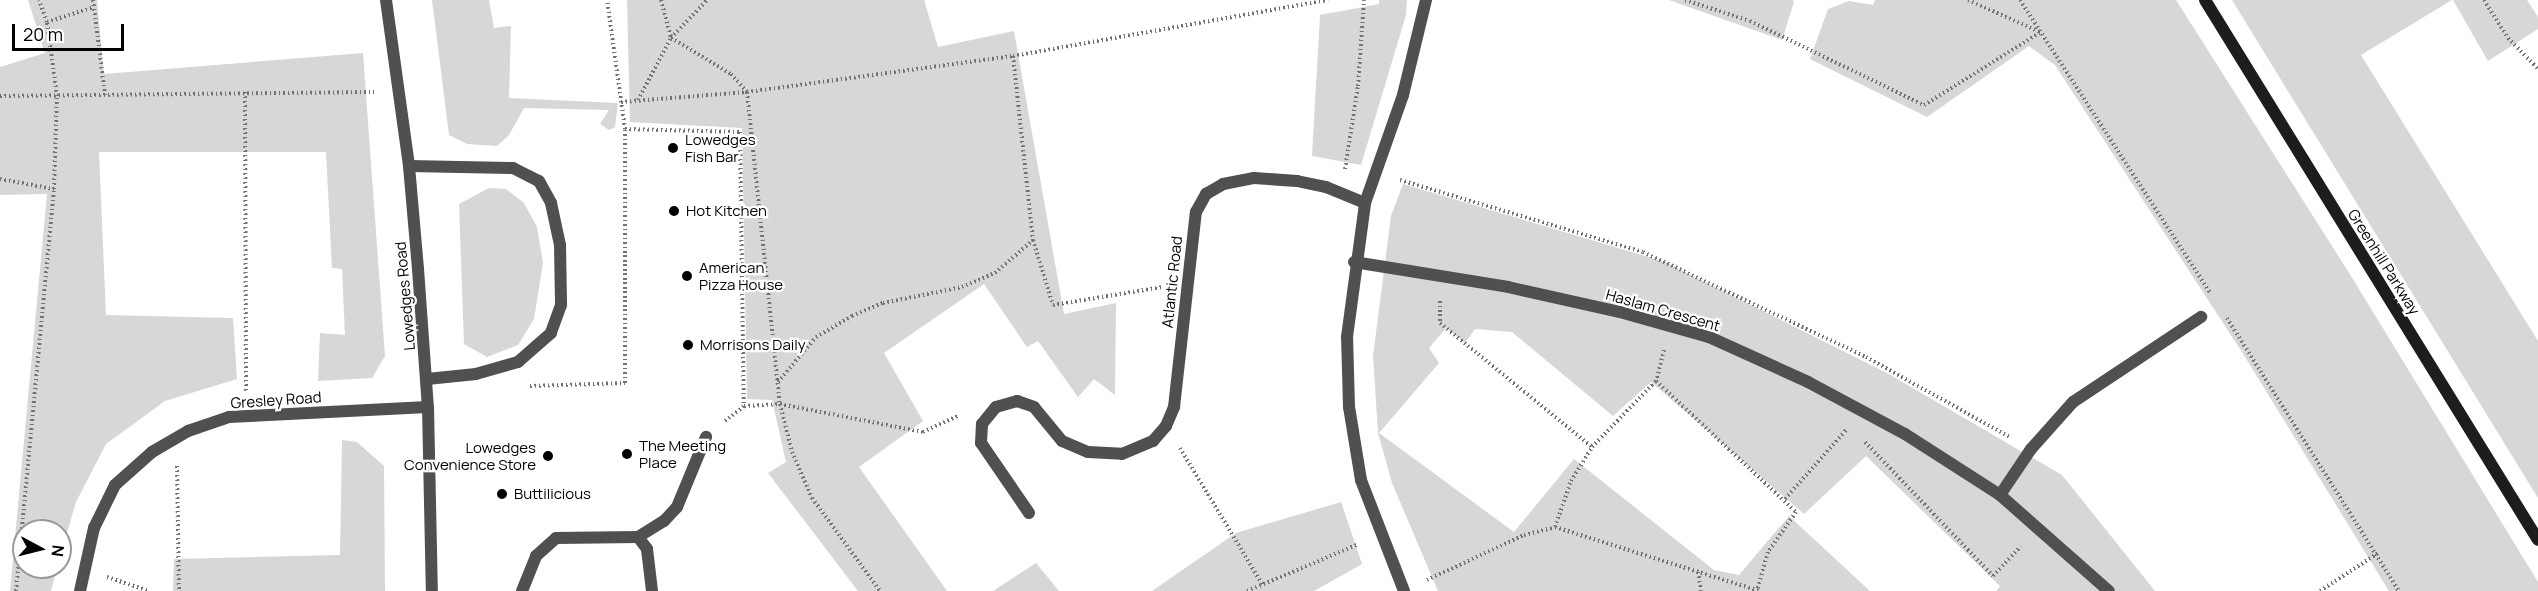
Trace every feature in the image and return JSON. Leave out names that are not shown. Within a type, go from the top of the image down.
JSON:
[{"type":"main road","name":"Greenhill Parkway","points":[[2205,0],[2538,540]]},
{"type":"street","name":"Lowedges Road","points":[[386,0],[409,166],[427,380],[432,591]]},
{"type":"street","points":[[1404,591],[1380,536],[1361,480],[1349,407],[1347,337],[1354,262],[1365,203],[1403,95],[1426,0]]},
{"type":"street","points":[[409,166],[513,168],[539,181],[551,203],[560,245],[561,305],[551,333],[518,362],[476,374],[427,380]]},
{"type":"street","name":"Atlantic Road","points":[[1166,426],[1174,407],[1196,212],[1206,194],[1223,184],[1254,178],[1297,181],[1341,193],[1365,203]]},
{"type":"street","name":"Haslam Crescent","points":[[1354,262],[1519,289],[1670,326],[1709,338],[1862,411],[2000,495],[2040,527],[2109,591]]},
{"type":"street","points":[[2000,495],[2031,449],[2073,402],[2201,317]]},
{"type":"street","points":[[1029,513],[981,443],[982,424],[996,407],[1017,401],[1034,407],[1062,441],[1088,452],[1122,453],[1153,441],[1166,426]]},
{"type":"street","name":"Gresley Road","points":[[80,591],[94,528],[115,484],[152,452],[177,437],[229,417],[428,407]]},
{"type":"street","points":[[522,591],[536,556],[556,538],[638,537],[664,521],[677,507],[706,437]]},
{"type":"street","points":[[638,537],[646,549],[652,591]]},
{"type":"path","points":[[16,591],[54,189],[57,96],[47,22],[39,0]]},
{"type":"path","points":[[93,0],[105,95]]},
{"type":"path","points":[[523,387],[625,383],[625,129],[607,0]]},
{"type":"path","points":[[661,0],[671,38],[731,74],[747,92],[780,404],[792,452],[812,498],[880,591]]},
{"type":"path","points":[[638,100],[671,38],[707,0]]},
{"type":"path","points":[[621,102],[747,92],[1013,56],[1328,0]]},
{"type":"path","points":[[1341,193],[1358,86],[1364,0]]},
{"type":"path","points":[[1685,0],[1750,21],[1924,105],[2041,32],[1968,0]]},
{"type":"path","points":[[2484,0],[2508,38],[2538,69]]},
{"type":"path","points":[[47,22],[94,7]]},
{"type":"path","points":[[1013,56],[1034,240],[1053,305],[1188,283]]},
{"type":"path","points":[[244,92],[247,416]]},
{"type":"path","points":[[0,96],[399,92]]},
{"type":"path","points":[[625,129],[740,132],[744,405]]},
{"type":"path","points":[[1376,173],[1643,252],[1866,357],[2031,449]]},
{"type":"path","points":[[0,179],[54,189]]},
{"type":"path","points":[[778,382],[816,337],[852,316],[883,303],[962,287],[995,273],[1034,240]]},
{"type":"path","points":[[1440,276],[1440,323],[1592,447]]},
{"type":"path","points":[[1555,527],[1571,481],[1592,447],[1656,381],[1670,326]]},
{"type":"path","points":[[1404,591],[1524,535],[1555,527],[1758,591],[1768,552],[1796,512],[1785,499],[1656,381]]},
{"type":"path","points":[[706,437],[744,405],[780,404],[923,432],[954,415],[982,424]]},
{"type":"path","points":[[1785,499],[1862,411]]},
{"type":"path","points":[[1862,411],[1866,446],[1993,576],[2040,527]]},
{"type":"path","points":[[1166,426],[1262,584]]},
{"type":"path","points":[[177,437],[179,591]]},
{"type":"path","points":[[1247,591],[1380,536]]},
{"type":"path","points":[[2320,591],[2378,553]]},
{"type":"path","points":[[85,570],[149,591]]},
{"type":"path","points":[[1698,572],[1701,591]]},
{"type":"shaded area","points":[[28,0],[97,0],[104,74],[363,53],[385,356],[372,378],[318,381],[320,333],[345,335],[342,269],[332,268],[326,152],[99,152],[106,315],[233,318],[237,379],[165,401],[106,444],[76,502],[71,519],[17,519],[47,194],[0,195],[0,67],[45,53]]},
{"type":"shaded area","points":[[432,0],[489,0],[494,28],[511,26],[509,98],[618,103],[615,127],[609,130],[600,124],[609,110],[524,108],[509,135],[497,146],[467,144],[449,135]]},
{"type":"shaded area","points":[[627,0],[924,0],[938,47],[1014,31],[1064,314],[1116,303],[1115,395],[1094,379],[1078,397],[1038,341],[1027,347],[984,284],[884,353],[923,421],[859,467],[947,591],[858,591],[768,473],[786,462],[772,400],[747,399],[742,128],[630,122]]},
{"type":"shaded area","points":[[1379,0],[1407,0],[1406,15],[1361,165],[1312,156],[1320,15],[1379,4]]},
{"type":"shaded area","points":[[1669,0],[1793,0],[1794,2],[1782,40]]},
{"type":"shaded area","points":[[1875,0],[2176,0],[2351,276],[2538,582],[2538,591],[2389,591],[2242,352],[2055,65],[2029,46],[1927,117],[1810,59],[1828,9],[1849,1],[1873,5]]},
{"type":"shaded area","points":[[2232,0],[2452,0],[2361,55],[2538,341],[2538,498]]},
{"type":"shaded area","points":[[2453,0],[2527,0],[2538,17],[2538,29],[2488,61]]},
{"type":"shaded area","points":[[1403,184],[1665,262],[1887,373],[2062,475],[2155,591],[1996,591],[2000,586],[1866,456],[1804,514],[1651,382],[1613,416],[1512,332],[1475,329],[1465,343],[1446,328],[1429,348],[1439,363],[1379,433],[1514,532],[1574,459],[1714,570],[1739,575],[1789,516],[1870,591],[1438,591],[1392,483],[1378,433],[1373,356],[1391,216]]},
{"type":"shaded area","points":[[489,188],[506,189],[524,203],[537,227],[543,263],[534,319],[518,345],[487,357],[464,344],[459,204]]},
{"type":"shaded area","points":[[342,440],[357,442],[384,466],[385,591],[173,591],[174,559],[340,555]]},
{"type":"shaded area","points":[[1341,502],[1362,564],[1314,591],[1152,591],[1236,533]]},
{"type":"shaded area","points":[[1036,563],[1059,591],[993,591]]},
{"type":"shaded area","points":[[12,570],[12,579],[54,579],[51,591],[10,591]]},
{"type":"place","name":"Lowedges Fish Bar","points":[[673,148]]},
{"type":"place","name":"Hot Kitchen","points":[[674,211]]},
{"type":"place","name":"American Pizza House","points":[[687,276]]},
{"type":"place","name":"Morrisons Daily","points":[[688,345]]},
{"type":"place","name":"The Meeting Place","points":[[627,454]]},
{"type":"place","name":"Lowedges Convenience Store","points":[[548,456]]},
{"type":"place","name":"Buttilicious","points":[[502,494]]}]
